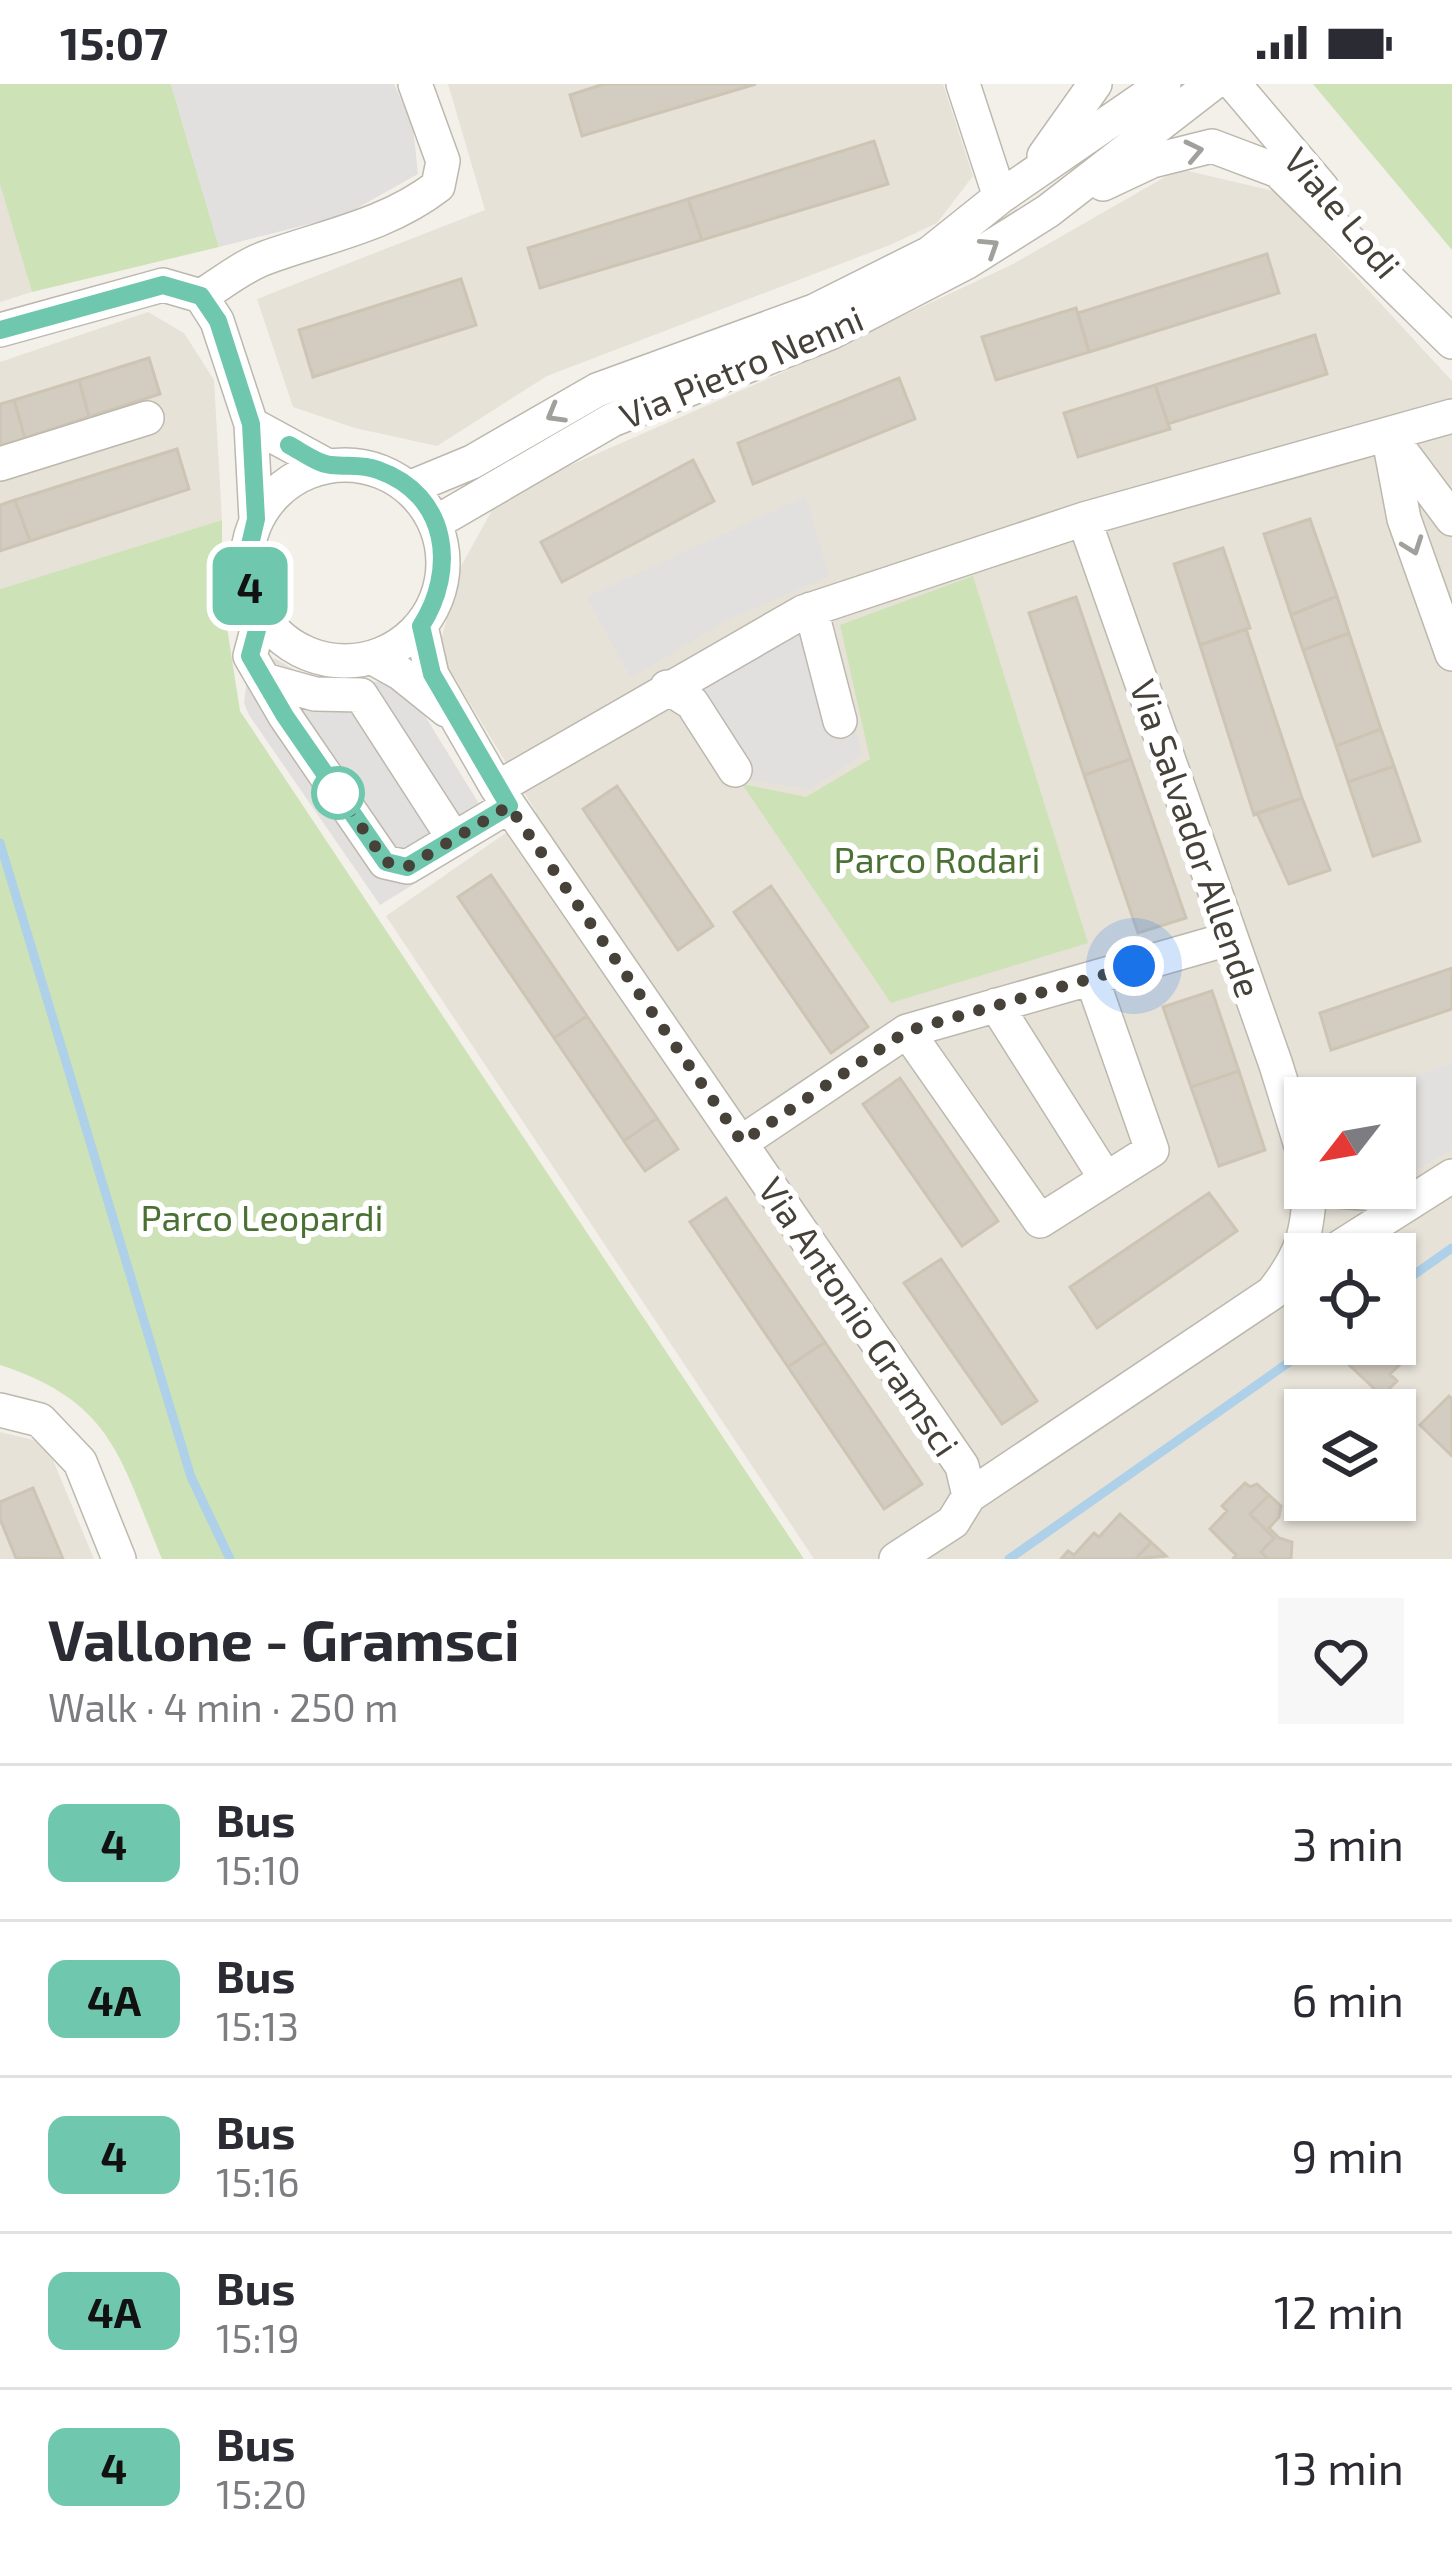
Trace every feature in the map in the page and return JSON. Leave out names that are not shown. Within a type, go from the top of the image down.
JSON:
[{"type":"street","points":[[201,296],[261,259],[342,236],[412,206],[438,186],[442,161],[415,84]]},
{"type":"street","points":[[963,84],[1000,197]]},
{"type":"street","name":"Via Pietro Nenni","points":[[1029,177],[1095,84]]},
{"type":"street","name":"Via Pietro Nenni","points":[[410,488],[472,462],[597,390],[814,311],[930,253],[1000,197],[1164,84]]},
{"type":"street","name":"Via Pietro Nenni","points":[[435,523],[612,420],[830,333],[968,262],[1048,211],[1212,84]]},
{"type":"street","name":"Viale Lodi","points":[[1234,84],[1452,341]]},
{"type":"street","name":"Via Pietro Nenni","points":[[1048,211],[1152,161],[1212,146],[1278,171],[1452,341]]},
{"type":"street","points":[[0,330],[163,285],[201,296],[218,321],[251,424],[256,519],[246,562],[250,590],[261,615],[291,646],[310,656],[352,662],[400,646],[436,603],[443,549],[435,523],[410,488],[380,470],[328,466],[287,483],[256,519]]},
{"type":"street","points":[[261,615],[250,656],[285,716],[386,862],[407,867],[454,839],[503,797],[667,687],[811,609],[1084,519],[1452,416]]},
{"type":"street","points":[[0,464],[147,418]]},
{"type":"street","points":[[251,424],[328,466]]},
{"type":"street","points":[[1388,434],[1452,519]]},
{"type":"street","points":[[1388,434],[1404,519],[1452,654]]},
{"type":"street","name":"Via Salvador Allende","points":[[1084,519],[1284,1091]]},
{"type":"street","points":[[811,609],[840,721]]},
{"type":"street","name":"Via Antonio Gramsci","points":[[421,626],[432,674],[503,797],[962,1466],[969,1496]]},
{"type":"street","name":"Via Antonio Gramsci","points":[[373,658],[400,673],[461,723]]},
{"type":"street","points":[[268,681],[315,694],[361,695],[454,839]]},
{"type":"street","points":[[667,687],[692,703],[735,770]]},
{"type":"street","points":[[742,1142],[907,1031],[1218,942]]},
{"type":"street","points":[[907,1031],[1040,1222],[1151,1150],[1092,979]]},
{"type":"street","points":[[996,1005],[1106,1179]]},
{"type":"street","points":[[1361,1233],[1452,1176]]},
{"type":"street","points":[[896,1559],[952,1522],[969,1496],[1249,1312],[1284,1281]]},
{"type":"street","points":[[0,1410],[40,1420],[80,1462],[119,1559]]},
{"type":"shaded area","points":[[171,84],[394,84],[413,127],[418,174],[345,215],[219,247]]},
{"type":"shaded area","points":[[448,84],[943,84],[973,176],[937,223],[547,376],[437,446],[355,428],[293,407],[257,299],[485,210]]},
{"type":"shaded area","points":[[1179,169],[1278,192],[1452,381],[1452,1559],[814,1559],[386,916],[536,812],[438,651],[461,566],[500,496],[779,374],[1013,264]]},
{"type":"shaded area","points":[[0,176],[32,292],[0,302]]},
{"type":"shaded area","points":[[148,312],[184,333],[214,380],[222,520],[0,589],[0,362]]},
{"type":"shaded area","points":[[806,496],[829,576],[722,623],[631,678],[586,597]]},
{"type":"shaded area","points":[[831,616],[862,755],[810,789],[727,777],[676,692]]},
{"type":"shaded area","points":[[250,656],[276,659],[295,670],[343,682],[387,682],[417,703],[497,833],[380,905],[249,715],[244,703]]},
{"type":"shaded area","points":[[1452,1063],[1452,1149],[1416,1170],[1416,1077],[1412,1077]]},
{"type":"shaded area","points":[[0,1432],[34,1440],[53,1460],[94,1559],[0,1559]]},
{"type":"green space","points":[[0,84],[171,84],[219,247],[32,292],[0,184]]},
{"type":"green space","points":[[1313,84],[1452,84],[1452,250]]},
{"type":"green space","name":"Parco Leopardi","points":[[222,520],[222,595],[240,711],[804,1559],[162,1559],[122,1463],[90,1416],[38,1380],[0,1365],[0,589]]},
{"type":"green space","name":"Parco Rodari","points":[[973,576],[1088,943],[891,1003],[742,784],[806,797],[870,759],[840,625]]},
{"type":"building","points":[[604,84],[756,84],[582,136],[570,95]]},
{"type":"building","points":[[874,141],[888,184],[702,240],[688,199]]},
{"type":"building","points":[[688,199],[702,240],[540,288],[528,248]]},
{"type":"building","points":[[1267,254],[1279,293],[1089,352],[1078,313]]},
{"type":"building","points":[[461,279],[476,325],[313,377],[299,330]]},
{"type":"building","points":[[1076,308],[1089,352],[996,380],[982,337]]},
{"type":"building","points":[[1315,335],[1327,374],[1168,424],[1155,385]]},
{"type":"building","points":[[149,358],[160,394],[89,417],[79,380]]},
{"type":"building","points":[[899,378],[915,419],[753,484],[738,443]]},
{"type":"building","points":[[79,380],[89,417],[25,438],[14,400]]},
{"type":"building","points":[[1155,385],[1170,429],[1078,457],[1064,413]]},
{"type":"building","points":[[14,400],[25,438],[0,446],[0,404]]},
{"type":"building","points":[[177,449],[189,489],[30,541],[15,500]]},
{"type":"building","points":[[693,460],[714,501],[562,582],[541,542]]},
{"type":"building","points":[[15,500],[30,541],[0,551],[0,505]]},
{"type":"building","points":[[1310,519],[1337,596],[1291,615],[1264,534]]},
{"type":"building","points":[[1223,548],[1250,628],[1200,645],[1174,564]]},
{"type":"building","points":[[1337,596],[1349,633],[1303,650],[1291,615]]},
{"type":"building","points":[[1076,597],[1131,759],[1084,775],[1029,613]]},
{"type":"building","points":[[1246,629],[1302,798],[1254,815],[1200,645]]},
{"type":"building","points":[[1349,633],[1381,729],[1336,746],[1303,650]]},
{"type":"building","points":[[1381,729],[1394,766],[1348,782],[1336,746]]},
{"type":"building","points":[[1131,759],[1186,918],[1138,933],[1084,775]]},
{"type":"building","points":[[1394,766],[1420,841],[1373,856],[1348,782]]},
{"type":"building","points":[[617,786],[713,926],[678,950],[583,809]]},
{"type":"building","points":[[1302,798],[1330,870],[1289,884],[1257,813]]},
{"type":"building","points":[[491,875],[587,1016],[554,1038],[458,897]]},
{"type":"building","points":[[771,886],[868,1027],[831,1053],[734,912]]},
{"type":"building","points":[[1452,968],[1452,1009],[1331,1050],[1320,1013]]},
{"type":"building","points":[[1212,991],[1239,1071],[1191,1087],[1163,1007]]},
{"type":"building","points":[[587,1016],[657,1118],[624,1141],[554,1038]]},
{"type":"building","points":[[1239,1071],[1265,1150],[1219,1166],[1191,1087]]},
{"type":"building","points":[[900,1078],[998,1221],[962,1246],[863,1104]]},
{"type":"building","points":[[657,1118],[678,1149],[645,1171],[624,1141]]},
{"type":"building","points":[[1209,1193],[1237,1231],[1097,1328],[1070,1287]]},
{"type":"building","points":[[726,1198],[825,1342],[788,1367],[690,1222]]},
{"type":"building","points":[[941,1259],[1037,1401],[1002,1424],[904,1283]]},
{"type":"building","points":[[825,1342],[922,1484],[884,1509],[788,1367]]},
{"type":"building","points":[[1349,1365],[1399,1365],[1390,1374],[1397,1381],[1389,1389],[1375,1389]]},
{"type":"building","points":[[1449,1396],[1452,1399],[1452,1456],[1420,1425]]},
{"type":"building","points":[[1245,1483],[1257,1484],[1269,1495],[1250,1514],[1274,1538],[1261,1552],[1268,1559],[1233,1559],[1236,1555],[1210,1529],[1227,1511],[1222,1506]]},
{"type":"building","points":[[33,1488],[63,1559],[16,1558],[0,1519],[0,1502]]},
{"type":"building","points":[[1269,1495],[1281,1506],[1269,1528],[1292,1542],[1291,1559],[1268,1559],[1261,1552],[1274,1538],[1250,1514]]},
{"type":"building","points":[[1120,1514],[1151,1542],[1135,1559],[1061,1559],[1068,1551],[1074,1555],[1094,1533],[1099,1537]]},
{"type":"building","points":[[1151,1542],[1166,1556],[1135,1559],[1148,1546]]},
{"type":"waterway","points":[[0,843],[191,1477],[230,1559]]},
{"type":"waterway","points":[[1416,1273],[1452,1248]]},
{"type":"waterway","points":[[1009,1559],[1285,1365]]},
{"type":"bus line","name":"4","points":[[0,330],[163,285],[201,296],[218,321],[251,424],[256,519],[246,562],[250,590],[261,615],[250,656],[285,716],[386,862],[407,867],[509,806],[432,674],[421,626],[436,603],[443,549],[435,523],[410,488],[380,470],[328,466],[289,445]]},
{"type":"route","points":[[338,793],[386,862],[407,867],[509,806],[742,1142],[907,1031],[1134,966]]}]
